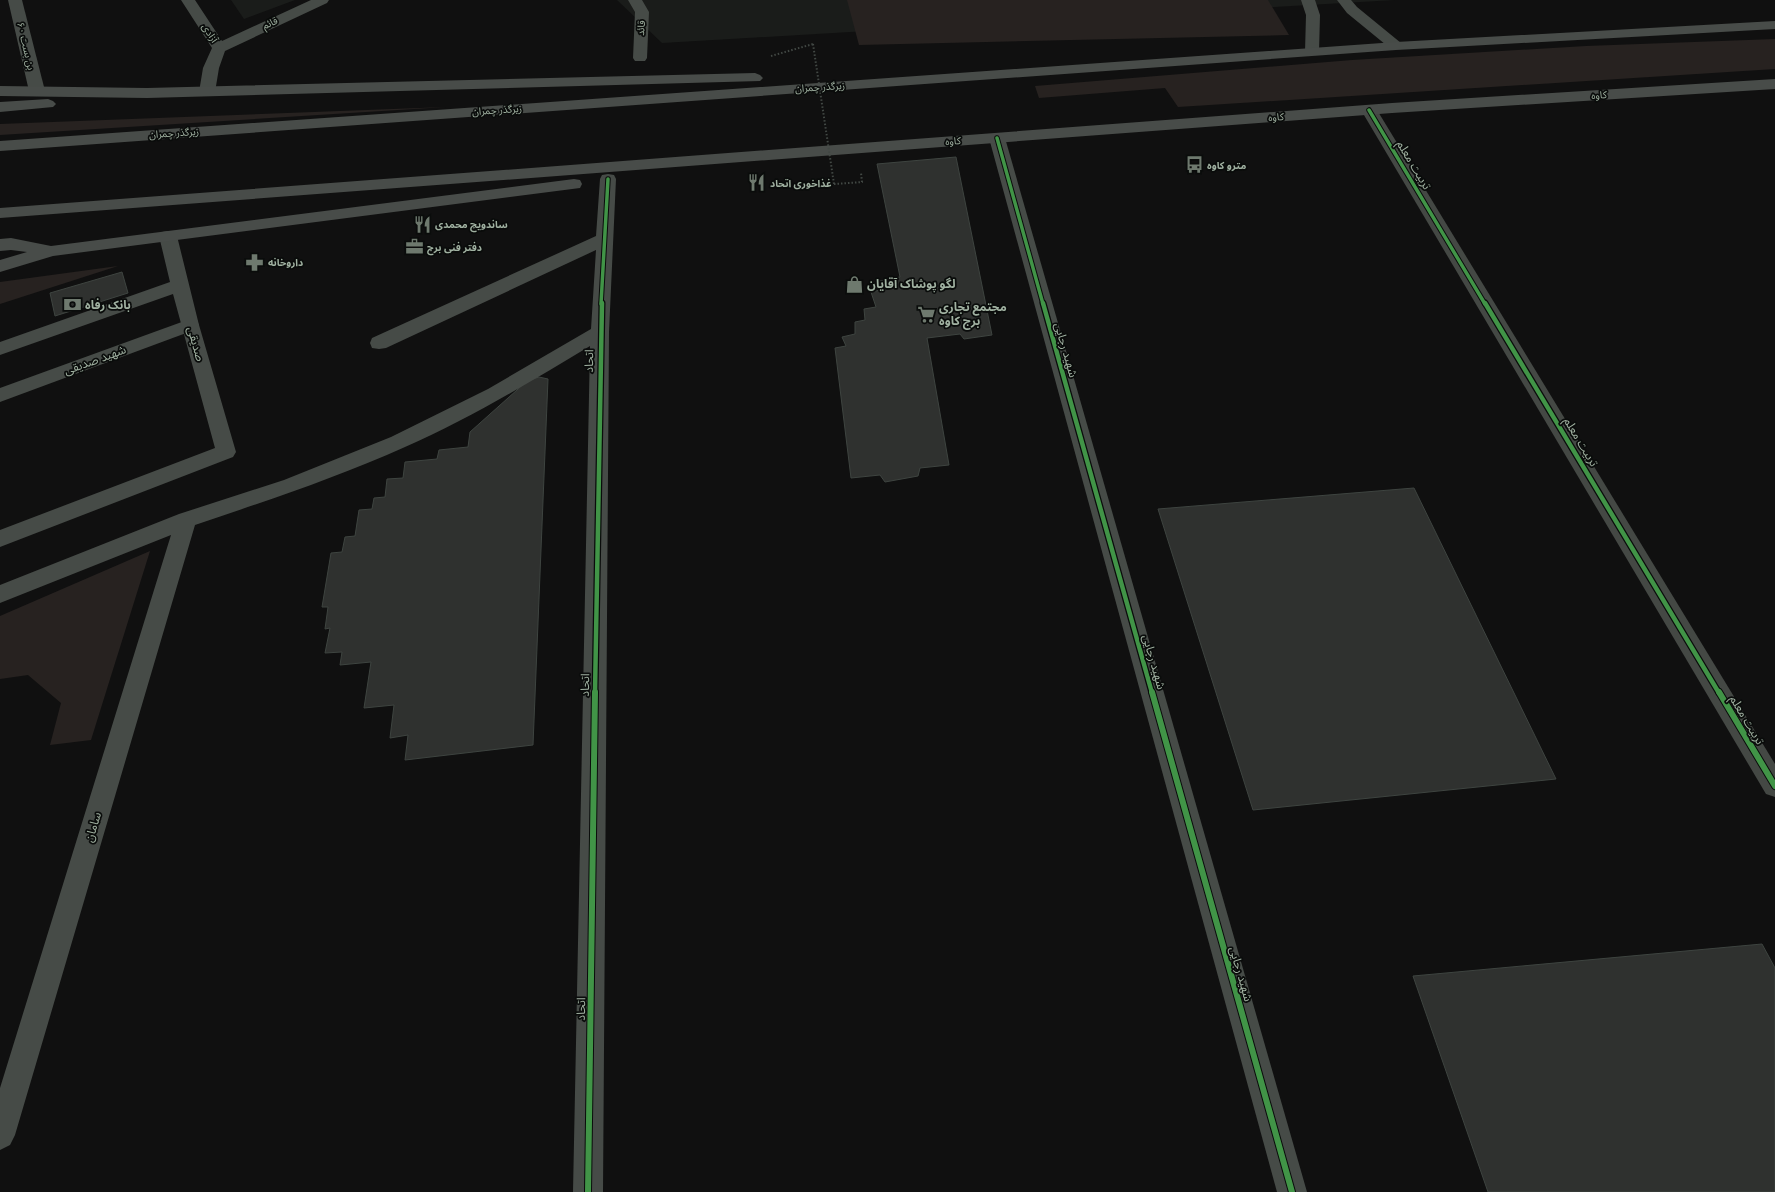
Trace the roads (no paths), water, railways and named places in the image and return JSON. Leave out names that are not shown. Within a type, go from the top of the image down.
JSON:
[{"type":"main road","points":[[0,91],[207,92],[556,81],[995,75],[1396,46],[1775,25]]},
{"type":"main road","name":"زیرگذر چمران","points":[[0,146],[995,75]]},
{"type":"main road","name":"کاوه","points":[[777,154],[1369,110],[1775,84]]},
{"type":"main road","points":[[0,107],[207,92]]},
{"type":"main road","points":[[0,266],[52,251],[608,179],[777,154]]},
{"type":"main road","points":[[0,213],[777,154]]},
{"type":"main road","points":[[0,245],[11,244],[52,251]]},
{"type":"street","name":"بن بست ۶۰","points":[[15,0],[37,91]]},
{"type":"street","name":"آزادی","points":[[188,0],[219,48],[211,68],[207,92]]},
{"type":"street","name":"قائم","points":[[219,48],[322,0]]},
{"type":"street","name":"قائد","points":[[635,0],[642,12],[640,58]]},
{"type":"street","points":[[1308,0],[1313,15],[1312,52]]},
{"type":"street","points":[[1344,0],[1352,10],[1396,46]]},
{"type":"street","name":"تربیت معلم","points":[[1369,110],[1775,786]]},
{"type":"street","name":"شهید رجایی","points":[[997,138],[1292,1192]]},
{"type":"street","name":"اتحاد","points":[[588,1192],[600,332],[608,179]]},
{"type":"street","name":"صدیقی","points":[[0,539],[226,452],[190,325],[168,236]]},
{"type":"street","points":[[379,342],[606,238]]},
{"type":"street","points":[[0,349],[180,285]]},
{"type":"street","name":"شهید صدیقی","points":[[0,395],[190,325]]},
{"type":"street","points":[[0,594],[186,520],[291,485],[398,442],[495,394],[600,332]]},
{"type":"street","name":"سامان","points":[[0,1135],[186,520]]},
{"type":"place","name":"مترو کاوه","points":[[1194,165]]},
{"type":"place","name":"غذاخوری اتحاد","points":[[757,183]]},
{"type":"place","name":"ساندویچ محمدی","points":[[422,224]]},
{"type":"place","name":"دفتر فنی برج","points":[[414,247]]},
{"type":"place","name":"داروخانه","points":[[255,262]]},
{"type":"place","name":"لگو پوشاک آقایان","points":[[854,284]]},
{"type":"place","name":"بانک رفاه","points":[[72,305]]},
{"type":"place","name":"مجتمع تجاری برج کاوه","points":[[926,314]]}]
